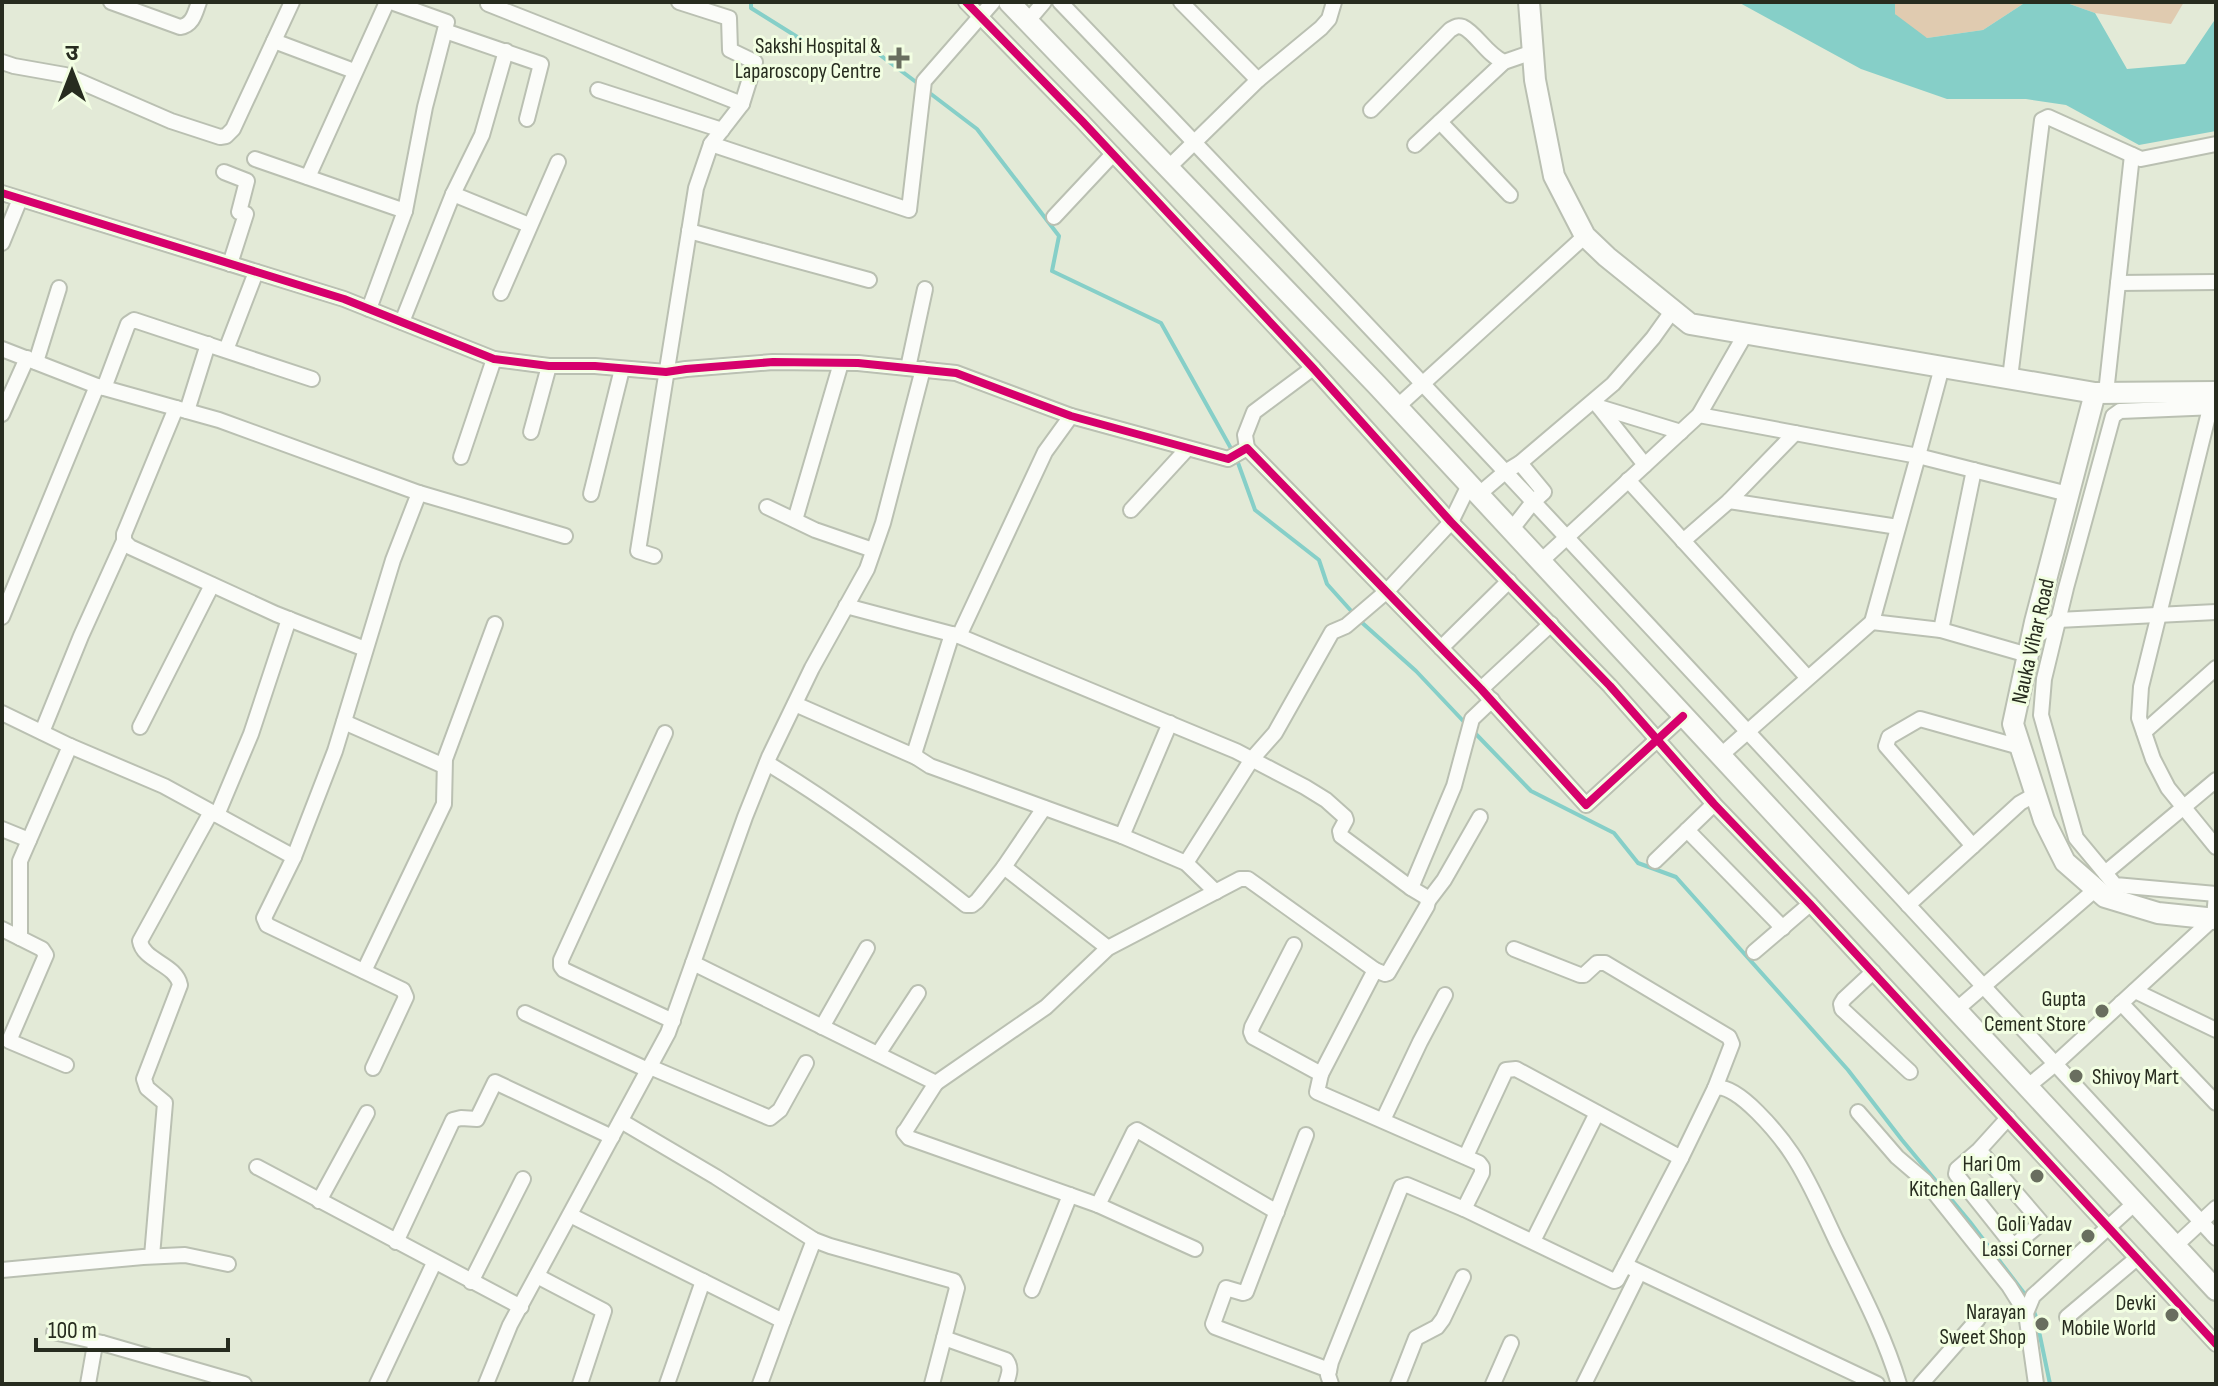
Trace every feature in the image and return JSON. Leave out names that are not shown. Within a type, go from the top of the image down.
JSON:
[{"type":"main road","points":[[1009,2],[1397,407],[2216,1290]]},
{"type":"main road","points":[[1529,2],[1535,80],[1554,176],[1585,236],[1690,324],[2100,393],[2214,399]]},
{"type":"main road","name":"Nauka Vihar Road","points":[[2100,393],[2068,494],[2013,724],[2044,820],[2065,862],[2100,881],[2105,897],[2158,913],[2215,918]]},
{"type":"street","points":[[111,2],[180,27],[187,26],[192,20],[199,2]]},
{"type":"street","points":[[2,62],[65,75],[171,121],[220,137],[226,136],[233,129],[292,2]]},
{"type":"street","points":[[308,177],[354,71],[389,2],[447,22],[425,107],[405,211],[369,309]]},
{"type":"street","points":[[654,556],[638,551],[696,188],[711,144],[742,104],[755,62],[730,50],[729,18],[679,2]]},
{"type":"street","points":[[966,2],[1313,368],[1451,522],[1610,686],[1714,804],[2216,1344]]},
{"type":"street","points":[[711,144],[909,210],[924,81],[993,2]]},
{"type":"street","points":[[1027,22],[1044,2]]},
{"type":"street","points":[[1060,2],[1422,383],[2216,1238]]},
{"type":"street","points":[[1181,2],[1258,80]]},
{"type":"street","points":[[1168,168],[1258,80],[1321,28],[1329,19],[1334,2]]},
{"type":"street","points":[[488,4],[742,104]]},
{"type":"street","points":[[1371,110],[1456,26],[1464,28],[1495,59],[1504,62]]},
{"type":"street","points":[[445,31],[541,64],[527,119]]},
{"type":"street","points":[[274,41],[354,71]]},
{"type":"street","points":[[402,322],[453,194],[482,135],[506,51]]},
{"type":"street","points":[[1415,145],[1504,62],[1533,52]]},
{"type":"street","points":[[598,90],[722,130]]},
{"type":"street","points":[[2010,378],[2042,120],[2048,117],[2141,159],[2216,144]]},
{"type":"street","points":[[1440,122],[1510,195]]},
{"type":"street","points":[[1054,217],[1113,154]]},
{"type":"street","points":[[2100,393],[2118,283],[2132,155]]},
{"type":"street","points":[[255,159],[405,211]]},
{"type":"street","points":[[501,293],[558,162]]},
{"type":"street","points":[[224,172],[247,181],[239,212],[246,214],[230,264]]},
{"type":"street","points":[[2,193],[344,299],[494,359],[549,366],[666,372],[773,362],[841,363],[956,373],[1071,416],[1187,449],[1238,453],[1387,591],[1586,805],[1683,716]]},
{"type":"street","points":[[453,194],[529,225]]},
{"type":"street","points":[[2,243],[20,199]]},
{"type":"street","points":[[689,231],[869,280]]},
{"type":"street","points":[[1397,407],[1585,236]]},
{"type":"street","points":[[226,350],[256,272]]},
{"type":"street","points":[[2118,283],[2216,282]]},
{"type":"street","points":[[2,414],[32,360],[59,288]]},
{"type":"street","points":[[486,1384],[510,1325],[673,1021],[767,763],[867,569],[883,523],[916,369],[925,289]]},
{"type":"street","points":[[1186,863],[1252,759],[1275,733],[1332,632],[1346,626],[1387,591],[1451,522],[1474,490],[1520,463],[1596,404],[1673,310]]},
{"type":"street","points":[[2,617],[130,321],[312,379]]},
{"type":"street","points":[[1540,562],[1699,415],[1746,333]]},
{"type":"street","points":[[42,732],[124,541],[124,534],[208,344]]},
{"type":"street","points":[[2,349],[101,387],[219,420],[419,493],[565,536]]},
{"type":"street","points":[[461,457],[494,359]]},
{"type":"street","points":[[795,520],[841,363]]},
{"type":"street","points":[[531,432],[549,366]]},
{"type":"street","points":[[1720,756],[1872,622],[1942,367]]},
{"type":"street","points":[[1238,453],[1254,412],[1313,368]]},
{"type":"street","points":[[591,494],[622,369]]},
{"type":"street","points":[[2027,1087],[2215,918],[2216,894],[2100,881],[2076,838],[2041,715],[2044,679],[2058,620],[2115,412],[2214,399],[2141,687],[2139,718],[2153,759],[2168,788],[2216,847]]},
{"type":"street","points":[[1596,404],[1681,432]]},
{"type":"street","points":[[1596,404],[1645,465]]},
{"type":"street","points":[[1699,415],[1918,456],[2068,494]]},
{"type":"street","points":[[916,757],[915,751],[955,635],[1045,452],[1071,416]]},
{"type":"street","points":[[1683,541],[1729,501],[1795,433]]},
{"type":"street","points":[[1131,510],[1187,449]]},
{"type":"street","points":[[1511,530],[1544,492],[1520,463]]},
{"type":"street","points":[[1941,630],[1974,470]]},
{"type":"street","points":[[1628,480],[1807,677]]},
{"type":"street","points":[[373,1068],[405,993],[403,990],[267,925],[264,918],[294,857],[335,751],[393,560],[419,493]]},
{"type":"street","points":[[1729,501],[1898,527]]},
{"type":"street","points":[[767,507],[815,530],[873,550]]},
{"type":"street","points":[[124,541],[130,547],[212,585],[365,649]]},
{"type":"street","points":[[1441,648],[1509,581]]},
{"type":"street","points":[[140,727],[212,585]]},
{"type":"street","points":[[846,606],[955,635],[1252,759],[1326,800],[1345,817],[1341,836],[1428,901]]},
{"type":"street","points":[[1872,622],[1941,630],[2029,648],[2058,620],[2216,612]]},
{"type":"street","points":[[152,1256],[165,1103],[147,1088],[144,1079],[180,985],[177,976],[142,950],[140,941],[214,813],[251,734],[289,619]]},
{"type":"street","points":[[364,971],[444,804],[444,766],[495,624]]},
{"type":"street","points":[[1411,888],[1454,786],[1470,725],[1486,695],[1551,624]]},
{"type":"street","points":[[2144,732],[2216,668]]},
{"type":"street","points":[[795,704],[930,766],[1122,836],[1186,863],[1216,892]]},
{"type":"street","points":[[2,713],[164,786],[294,857]]},
{"type":"street","points":[[2013,724],[2041,715]]},
{"type":"street","points":[[1973,846],[1886,746],[1886,741],[1920,719],[2020,747]]},
{"type":"street","points":[[344,722],[444,766]]},
{"type":"street","points":[[1122,836],[1170,723]]},
{"type":"street","points":[[665,733],[561,960],[561,966],[673,1021]]},
{"type":"street","points":[[20,938],[18,867],[70,746]]},
{"type":"street","points":[[767,763],[885,841],[966,905],[977,901],[1044,808]]},
{"type":"street","points":[[1956,1010],[2216,780]]},
{"type":"street","points":[[1908,905],[2020,803],[2036,794]]},
{"type":"street","points":[[1655,861],[1714,804]]},
{"type":"street","points":[[1195,1249],[1098,1205],[906,1136],[906,1130],[936,1083],[1046,1007],[1108,948],[1240,879],[1248,879],[1375,970],[1388,973],[1480,817]]},
{"type":"street","points":[[2,829],[29,840]]},
{"type":"street","points":[[1687,830],[1783,928]]},
{"type":"street","points":[[1004,867],[1108,948]]},
{"type":"street","points":[[1754,952],[1810,904]]},
{"type":"street","points":[[2,929],[42,949],[46,955],[9,1041],[66,1065]]},
{"type":"street","points":[[1294,945],[1251,1032],[1253,1037],[1321,1074]]},
{"type":"street","points":[[822,1027],[867,948]]},
{"type":"street","points":[[1306,1135],[1246,1292],[1226,1288],[1214,1326],[1328,1378],[1401,1187],[1407,1185],[1617,1280],[1681,1158],[1715,1088],[1732,1044],[1729,1037],[1605,963],[1597,963],[1580,975],[1514,949]]},
{"type":"street","points":[[693,963],[936,1083]]},
{"type":"street","points":[[1375,970],[1321,1074],[1317,1092],[1479,1163],[1482,1173],[1464,1209]]},
{"type":"street","points":[[1873,972],[1844,999],[1842,1009],[1910,1072]]},
{"type":"street","points":[[2135,991],[2216,1030]]},
{"type":"street","points":[[878,1054],[918,993]]},
{"type":"street","points":[[1383,1120],[1445,995]]},
{"type":"street","points":[[2121,1003],[2216,1103]]},
{"type":"street","points":[[525,1013],[770,1118],[780,1110],[806,1063]]},
{"type":"street","points":[[1466,1156],[1506,1070],[1511,1068],[1681,1158]]},
{"type":"street","points":[[396,1242],[453,1120],[477,1119],[495,1082],[612,1137]]},
{"type":"street","points":[[1715,1088],[1722,1086],[1753,1107],[1792,1154],[1872,1315],[1899,1384]]},
{"type":"street","points":[[1858,1112],[1897,1157],[1925,1181],[2009,1286],[2028,1305],[2036,1384]]},
{"type":"street","points":[[319,1201],[367,1113]]},
{"type":"street","points":[[1533,1241],[1597,1113]]},
{"type":"street","points":[[1979,1150],[2040,1221],[2016,1244],[2011,1243],[1957,1177],[1957,1169],[2008,1118]]},
{"type":"street","points":[[621,1121],[814,1240],[954,1281],[957,1288],[932,1384]]},
{"type":"street","points":[[1098,1205],[1137,1130],[1277,1212]]},
{"type":"street","points":[[257,1167],[521,1307]]},
{"type":"street","points":[[471,1282],[523,1179]]},
{"type":"street","points":[[1032,1290],[1070,1195]]},
{"type":"street","points":[[2028,1305],[2136,1202]]},
{"type":"street","points":[[2175,1246],[2216,1208]]},
{"type":"street","points":[[570,1215],[783,1321]]},
{"type":"street","points":[[760,1384],[814,1240]]},
{"type":"street","points":[[2,1270],[185,1255],[228,1264]]},
{"type":"street","points":[[2067,1317],[2137,1258]]},
{"type":"street","points":[[377,1384],[434,1263]]},
{"type":"street","points":[[1625,1265],[1877,1384]]},
{"type":"street","points":[[1584,1384],[1639,1273]]},
{"type":"street","points":[[537,1276],[604,1311],[580,1384]]},
{"type":"street","points":[[1398,1384],[1416,1338],[1437,1327],[1463,1277]]},
{"type":"street","points":[[667,1384],[703,1281]]},
{"type":"street","points":[[1921,1384],[1978,1319]]},
{"type":"street","points":[[54,1332],[102,1343],[193,1377],[244,1384]]},
{"type":"street","points":[[944,1338],[1006,1360],[1010,1371],[1006,1384]]},
{"type":"street","points":[[88,1384],[95,1347],[102,1343]]},
{"type":"street","points":[[1493,1384],[1511,1343]]},
{"type":"shaded area","points":[[1893,2],[2026,2],[1983,30],[1927,38],[1907,31],[1895,14]]},
{"type":"shaded area","points":[[2064,2],[2184,2],[2171,24],[2095,13]]},
{"type":"water","points":[[1738,2],[1895,2],[1895,14],[1927,38],[1983,30],[2026,2],[2064,2],[2095,13],[2127,69],[2185,64],[2216,18],[2216,131],[2139,145],[2066,105],[2026,99],[1947,99],[1861,69]]},
{"type":"waterway","points":[[751,2],[751,8],[815,48],[872,49],[920,85]]},
{"type":"waterway","points":[[927,91],[977,129],[1059,236],[1052,271],[1161,323],[1233,452]]},
{"type":"waterway","points":[[1237,460],[1255,510],[1319,560],[1327,584],[1353,613]]},
{"type":"waterway","points":[[1359,620],[1416,671],[1467,725]]},
{"type":"waterway","points":[[1473,731],[1531,791],[1614,833],[1638,863],[1676,877],[1848,1070],[2027,1297]]},
{"type":"waterway","points":[[2033,1309],[2050,1384]]},
{"type":"cycle path","points":[[966,2],[1313,368],[1451,522],[1610,686],[1714,804],[2216,1344]]},
{"type":"cycle path","points":[[2,193],[344,299],[494,359],[549,366],[666,372],[773,362],[858,363],[956,373],[1071,416],[1228,459],[1247,448],[1481,689],[1586,805],[1683,716]]},
{"type":"place","name":"Sakshi Hospital & Laparoscopy Centre","points":[[899,58]]},
{"type":"place","name":"Gupta Cement Store","points":[[2102,1011]]},
{"type":"place","name":"Shivoy Mart","points":[[2076,1076]]},
{"type":"place","name":"Hari Om Kitchen Gallery","points":[[2037,1176]]},
{"type":"place","name":"Goli Yadav Lassi Corner","points":[[2088,1236]]},
{"type":"place","name":"Devki Mobile World","points":[[2172,1315]]},
{"type":"place","name":"Narayan Sweet Shop","points":[[2042,1324]]}]
